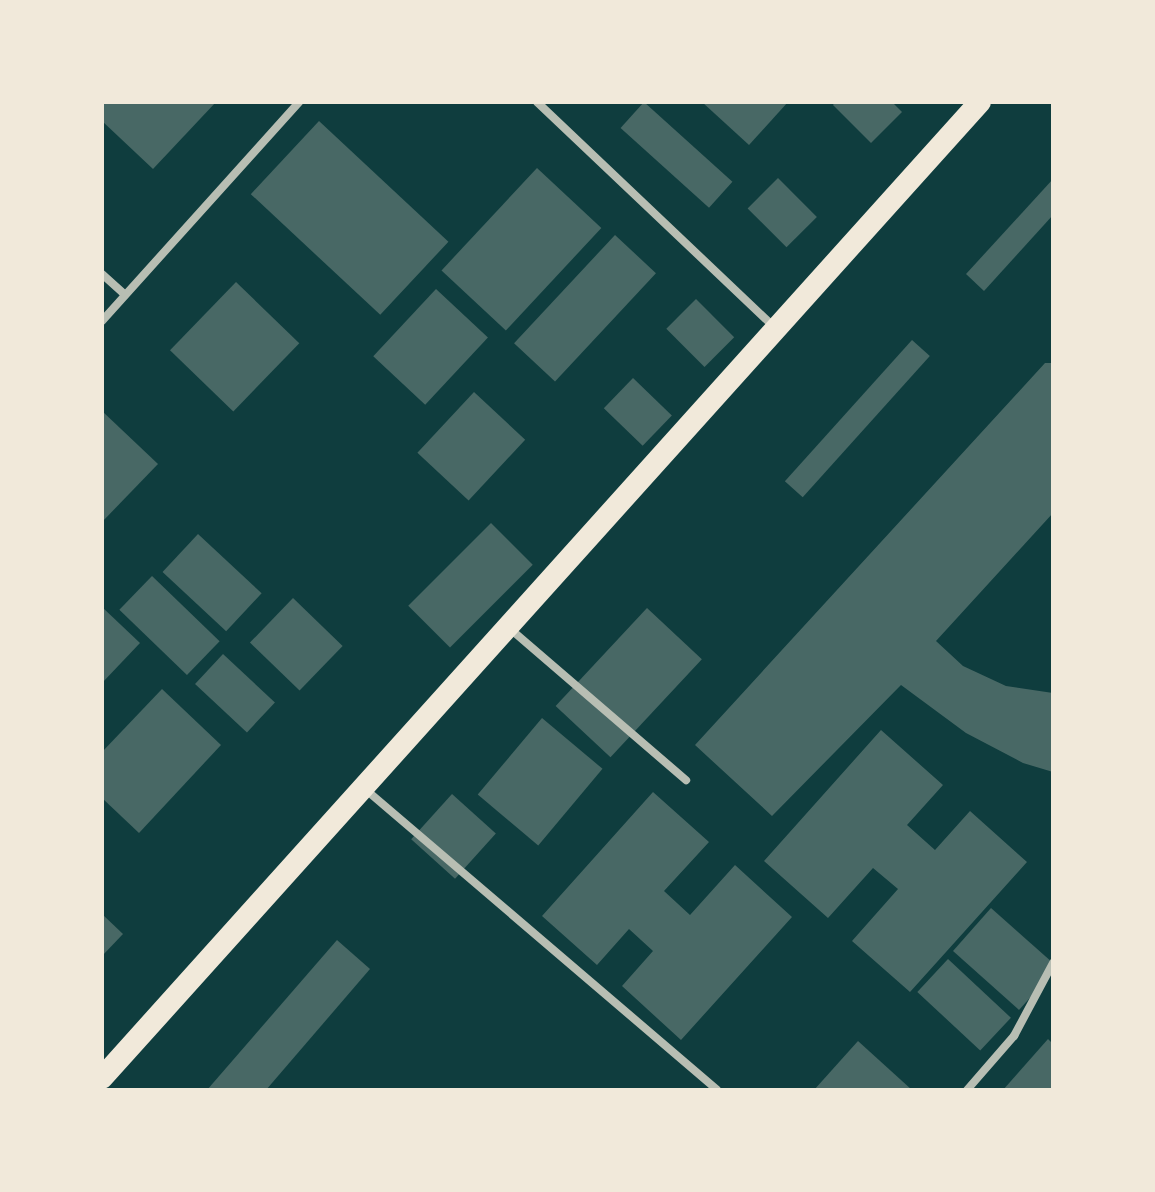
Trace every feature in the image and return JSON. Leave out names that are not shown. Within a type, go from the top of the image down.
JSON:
[{"type":"highway","points":[[102,1078],[980,102]]},
{"type":"street","points":[[102,321],[299,102]]},
{"type":"street","points":[[537,102],[776,330]]},
{"type":"street","points":[[102,274],[125,295]]},
{"type":"street","points":[[508,627],[686,780]]},
{"type":"street","points":[[363,788],[717,1090]]},
{"type":"street","points":[[967,1090],[1014,1036],[1053,963]]},
{"type":"building","points":[[102,102],[216,102],[153,169],[102,121]]},
{"type":"building","points":[[644,102],[732,182],[709,208],[621,128]]},
{"type":"building","points":[[702,102],[788,102],[749,145]]},
{"type":"building","points":[[835,102],[892,102],[902,112],[871,143],[833,105]]},
{"type":"building","points":[[319,121],[448,242],[380,315],[251,194]]},
{"type":"building","points":[[537,168],[601,228],[506,330],[442,270]]},
{"type":"building","points":[[778,178],[817,217],[786,247],[748,208]]},
{"type":"building","points":[[1053,179],[1053,215],[984,291],[966,274]]},
{"type":"building","points":[[615,235],[656,273],[555,381],[514,343]]},
{"type":"building","points":[[236,282],[299,343],[233,411],[170,350]]},
{"type":"building","points":[[436,289],[488,337],[425,405],[373,356]]},
{"type":"building","points":[[696,299],[734,337],[704,367],[666,329]]},
{"type":"building","points":[[912,340],[930,356],[803,497],[785,481]]},
{"type":"building","points":[[1045,363],[1053,363],[1053,513],[936,641],[963,666],[1006,686],[1053,693],[1053,772],[1023,763],[966,733],[901,685],[772,816],[695,745]]},
{"type":"building","points":[[633,378],[672,416],[643,446],[604,408]]},
{"type":"building","points":[[474,392],[525,440],[469,500],[417,453]]},
{"type":"building","points":[[102,411],[158,464],[102,522]]},
{"type":"building","points":[[491,523],[533,565],[450,647],[408,606]]},
{"type":"building","points":[[198,534],[262,593],[226,631],[163,572]]},
{"type":"building","points":[[152,576],[220,641],[187,675],[119,610]]},
{"type":"building","points":[[293,598],[343,646],[300,691],[250,643]]},
{"type":"building","points":[[102,607],[140,643],[102,683]]},
{"type":"building","points":[[647,608],[702,659],[610,757],[556,706]]},
{"type":"building","points":[[223,654],[275,702],[247,732],[195,684]]},
{"type":"building","points":[[162,689],[221,745],[139,833],[102,798],[102,752]]},
{"type":"building","points":[[542,718],[603,769],[538,845],[478,795]]},
{"type":"building","points":[[881,730],[943,785],[907,825],[935,850],[970,811],[1027,862],[910,992],[852,941],[898,889],[873,868],[828,918],[764,861]]},
{"type":"building","points":[[653,792],[709,842],[664,891],[690,915],[735,865],[792,917],[681,1040],[622,986],[653,951],[629,929],[597,965],[542,916]]},
{"type":"building","points":[[452,794],[496,833],[455,879],[411,839]]},
{"type":"building","points":[[991,908],[1053,963],[1053,972],[1019,1010],[953,951]]},
{"type":"building","points":[[102,914],[123,934],[102,956]]},
{"type":"building","points":[[337,940],[370,969],[266,1090],[207,1090]]},
{"type":"building","points":[[948,959],[1011,1018],[980,1051],[917,992]]},
{"type":"building","points":[[1048,1039],[1053,1044],[1053,1090],[1003,1090]]},
{"type":"building","points":[[858,1041],[912,1090],[814,1090]]}]
